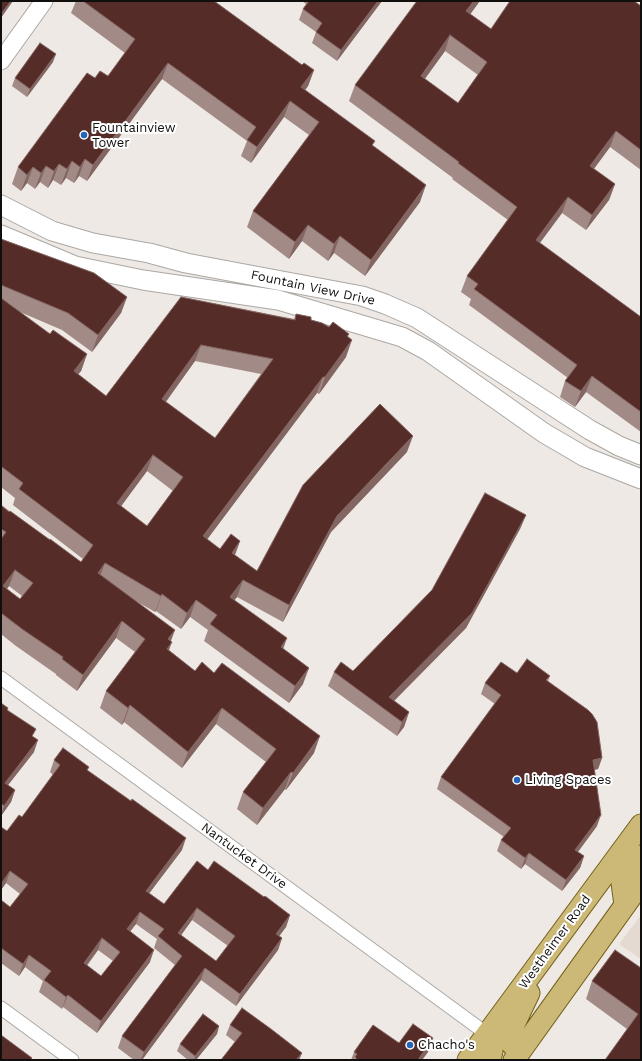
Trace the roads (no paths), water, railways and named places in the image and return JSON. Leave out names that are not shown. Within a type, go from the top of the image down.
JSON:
[{"type":"main road","name":"Fountain View Drive","points":[[1,205],[52,231],[93,243],[149,253],[186,263],[362,296],[385,304],[417,318],[590,430],[619,446],[641,455]]},
{"type":"main road","name":"Fountain View Drive","points":[[1,235],[75,266],[143,280],[278,300],[402,337],[428,351],[544,434],[585,457],[608,467],[638,472]]},
{"type":"main road","points":[[143,280],[149,253]]},
{"type":"main road","points":[[428,351],[440,333]]},
{"type":"main road","points":[[608,467],[619,446]]},
{"type":"main road","name":"Westheimer Road","points":[[468,1060],[641,825]]},
{"type":"main road","points":[[625,905],[622,883],[641,856]]},
{"type":"main road","points":[[549,951],[508,1036],[509,1042],[517,1056],[641,883]]},
{"type":"main road","points":[[487,1034],[492,1044],[490,1060]]},
{"type":"street","points":[[1,61],[44,1]]},
{"type":"street","name":"Nantucket Drive","points":[[1,678],[487,1034]]},
{"type":"street","points":[[1,1008],[72,1060]]},
{"type":"place","name":"Fountainview Tower","points":[[84,135]]},
{"type":"place","name":"Living Spaces","points":[[517,780]]},
{"type":"place","name":"Chacho's","points":[[410,1045]]}]
